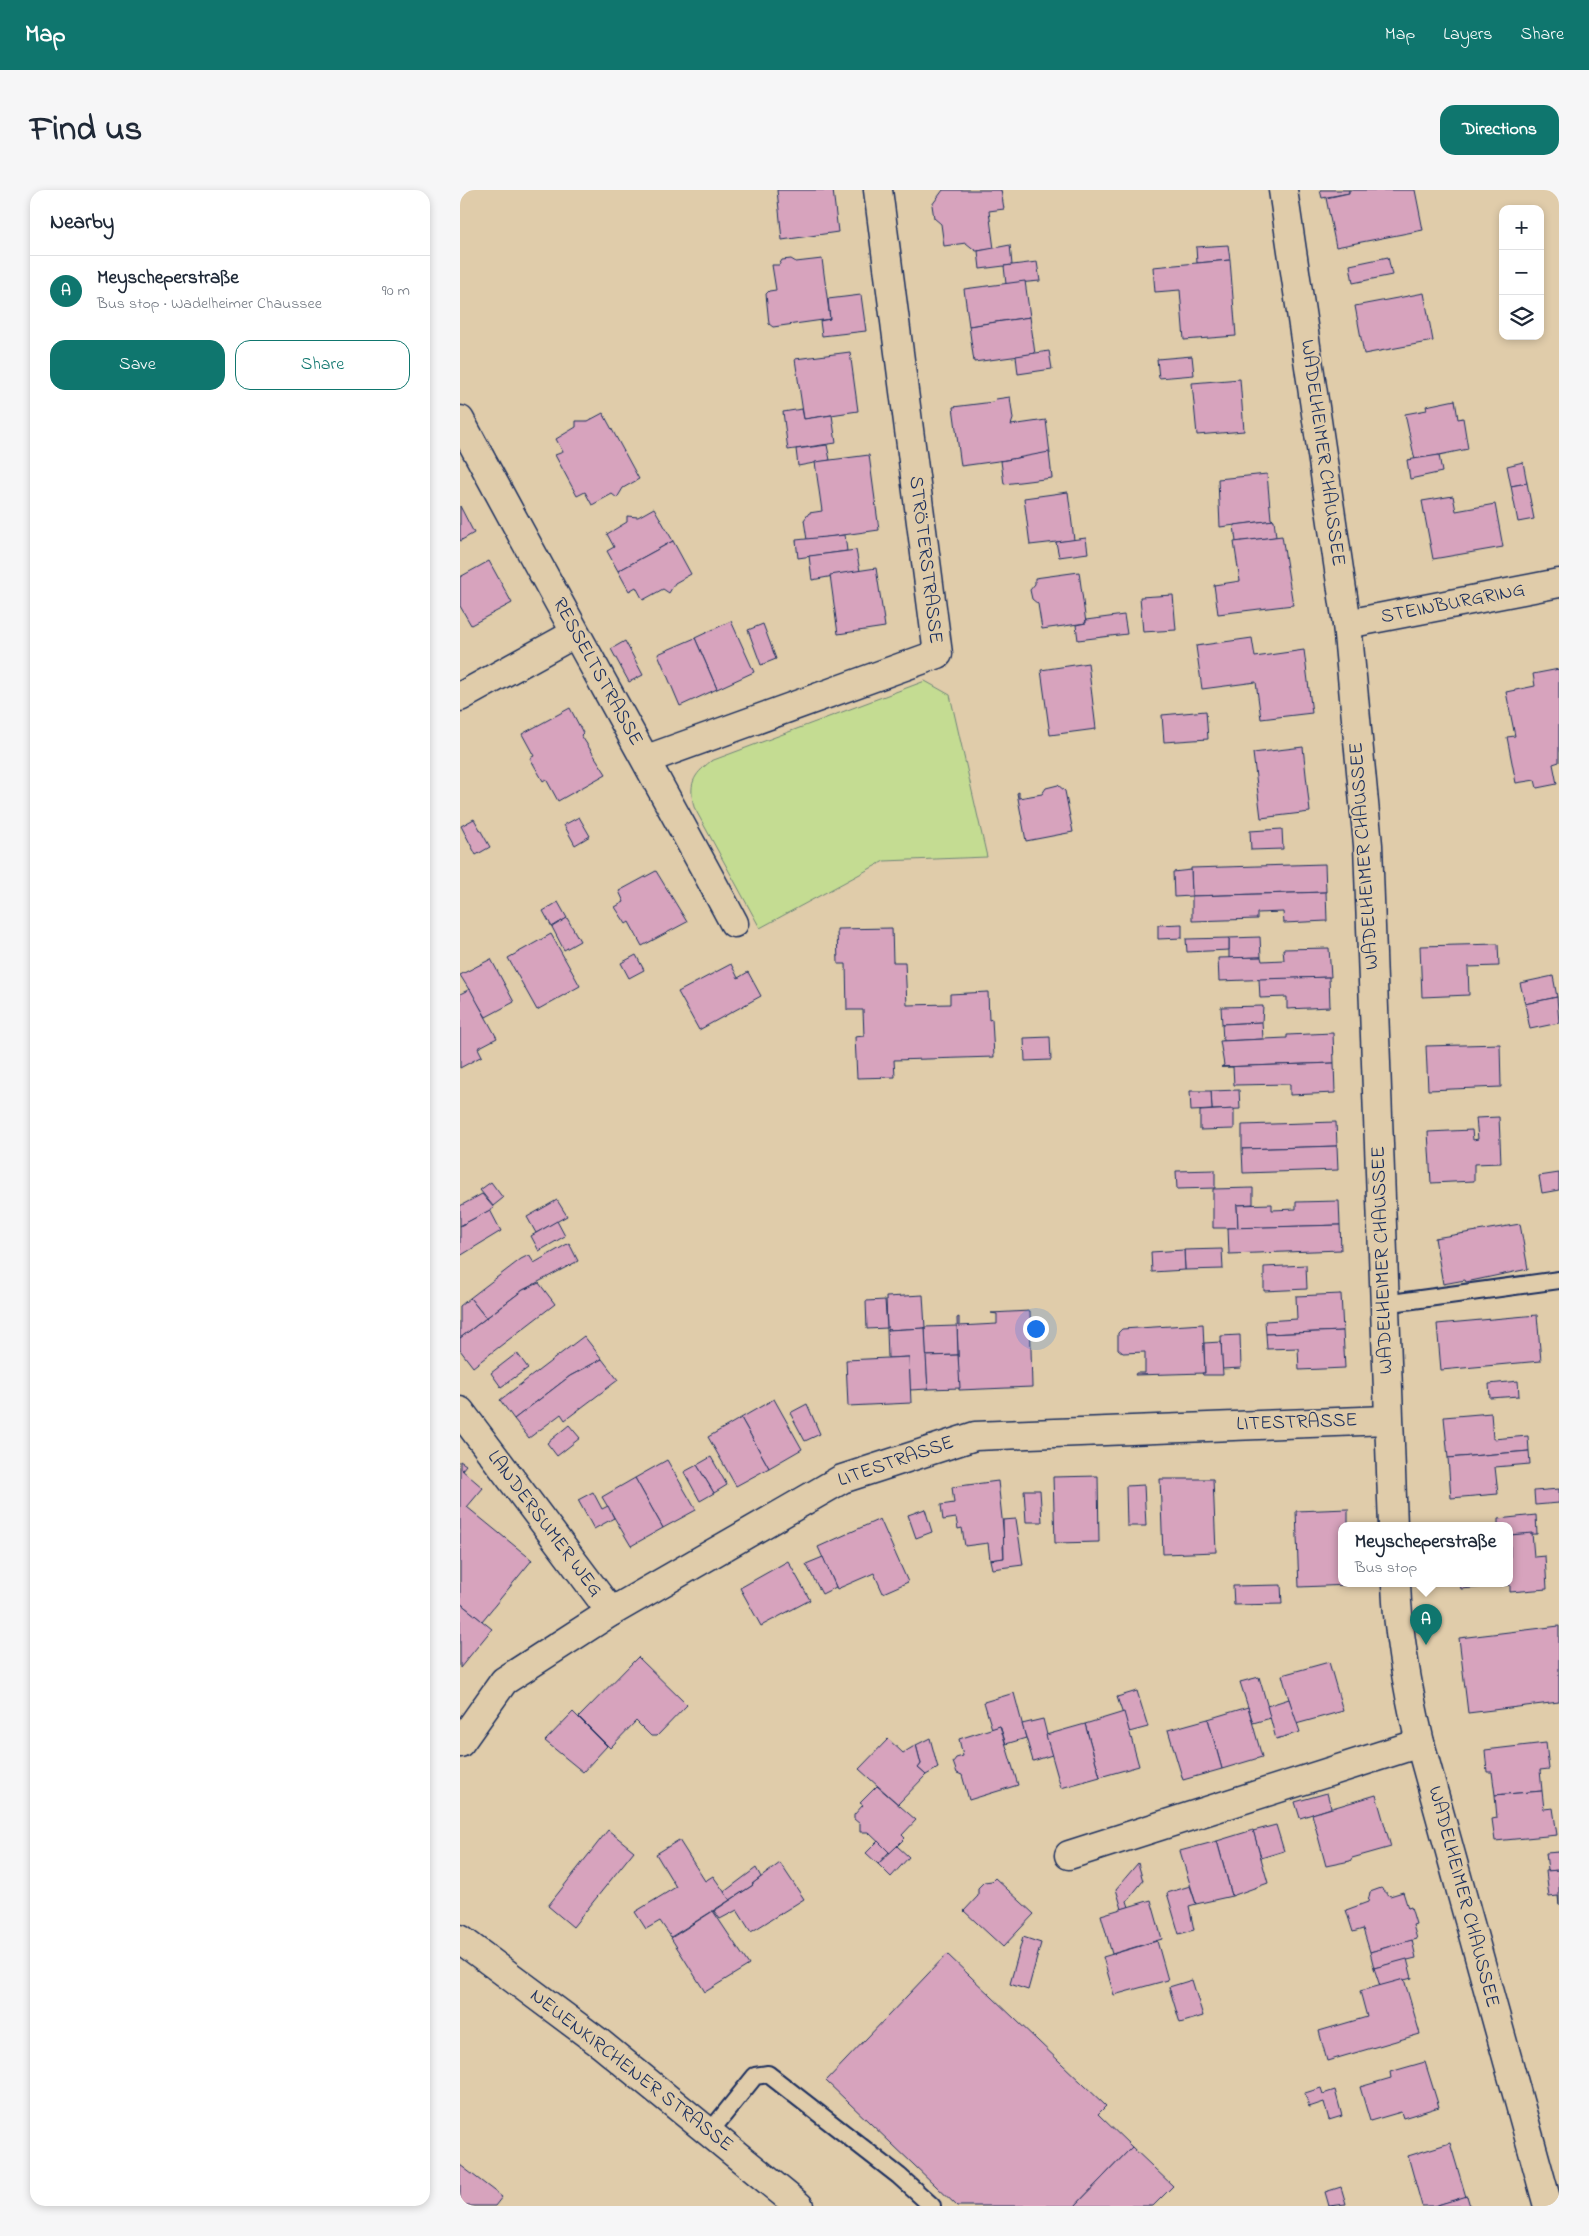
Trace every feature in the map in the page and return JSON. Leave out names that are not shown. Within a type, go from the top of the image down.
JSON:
[{"type":"street","name":"STRÖTERSTRASSE","points":[[647,759],[938,654],[878,190]]},
{"type":"street","name":"WADELHEIMER CHAUSSEE","points":[[1283,190],[1347,624],[1368,845],[1393,1522]]},
{"type":"street","name":"RESSELTSTRASSE","points":[[460,420],[574,634],[647,759],[734,923]]},
{"type":"street","name":"STEINBURGRING","points":[[1347,624],[1559,583]]},
{"type":"street","points":[[460,697],[574,634]]},
{"type":"street","name":"LANDERSUMER WEG","points":[[460,1411],[611,1612]]},
{"type":"street","name":"LITESTRASSE","points":[[460,1743],[504,1681],[611,1612],[842,1479],[975,1436],[1388,1420]]},
{"type":"street","name":"WADELHEIMER CHAUSSEE","points":[[1396,1587],[1397,1612],[1407,1688],[1420,1743],[1548,2206]]},
{"type":"street","points":[[1069,1855],[1420,1743]]},
{"type":"street","name":"NEUENKIRCHENER STRASSE","points":[[460,1939],[601,2044],[799,2206]]},
{"type":"lane","points":[[1384,1304],[1559,1280]]},
{"type":"lane","points":[[709,2133],[755,2076],[768,2074],[899,2176],[932,2206]]},
{"type":"green space","points":[[925,681],[950,695],[987,857],[884,861],[760,928],[694,807],[692,786],[696,776],[711,761]]},
{"type":"building","points":[[777,190],[833,190],[838,232],[782,240]]},
{"type":"building","points":[[943,190],[1001,190],[1004,209],[989,211],[994,249],[976,251],[966,243],[944,246],[941,224],[934,218],[932,205]]},
{"type":"building","points":[[1320,190],[1349,190],[1349,193],[1322,198]]},
{"type":"building","points":[[1349,190],[1415,190],[1423,230],[1336,247],[1326,198],[1349,193]]},
{"type":"building","points":[[1010,245],[1012,265],[980,269],[978,251]]},
{"type":"building","points":[[1228,245],[1230,260],[1197,263],[1196,247]]},
{"type":"building","points":[[1388,257],[1392,275],[1353,283],[1350,265]]},
{"type":"building","points":[[791,259],[796,262],[822,259],[830,319],[773,327],[769,324],[766,294],[769,291],[776,290],[772,265],[779,265],[782,260]]},
{"type":"building","points":[[1230,260],[1236,336],[1184,340],[1180,290],[1155,292],[1153,267]]},
{"type":"building","points":[[1037,262],[1040,281],[1006,284],[1004,266]]},
{"type":"building","points":[[1025,281],[1030,317],[969,326],[964,289]]},
{"type":"building","points":[[1424,293],[1433,341],[1364,354],[1355,306]]},
{"type":"building","points":[[861,295],[866,331],[822,336],[820,321],[830,319],[828,299]]},
{"type":"building","points":[[1030,317],[1035,354],[974,362],[969,326]]},
{"type":"building","points":[[1049,351],[1052,369],[1018,374],[1016,356]]},
{"type":"building","points":[[850,352],[858,411],[804,419],[795,359]]},
{"type":"building","points":[[1192,356],[1194,375],[1159,378],[1157,359]]},
{"type":"building","points":[[1240,379],[1244,431],[1197,435],[1192,383]]},
{"type":"building","points":[[1010,397],[1013,419],[1011,425],[1046,420],[1050,454],[961,466],[953,407],[993,402],[996,399]]},
{"type":"building","points":[[1455,400],[1458,419],[1463,418],[1468,449],[1415,460],[1405,414],[1427,410],[1426,406]]},
{"type":"building","points":[[802,409],[804,419],[832,415],[836,443],[788,450],[783,412]]},
{"type":"building","points":[[603,413],[639,479],[623,488],[617,498],[612,494],[592,505],[585,492],[577,496],[555,455],[563,452],[556,439],[576,427],[576,421],[588,421]]},
{"type":"building","points":[[827,445],[830,460],[798,466],[796,449]]},
{"type":"building","points":[[1049,452],[1052,478],[1004,484],[1001,461]]},
{"type":"building","points":[[869,455],[879,530],[807,540],[804,520],[809,513],[822,511],[815,462]]},
{"type":"building","points":[[1439,455],[1442,472],[1410,479],[1407,460]]},
{"type":"building","points":[[1523,462],[1527,483],[1511,486],[1507,466]]},
{"type":"building","points":[[1267,474],[1271,519],[1274,520],[1220,527],[1218,479]]},
{"type":"building","points":[[1527,483],[1534,519],[1518,522],[1511,486]]},
{"type":"building","points":[[1068,492],[1074,540],[1030,545],[1024,498]]},
{"type":"building","points":[[1453,496],[1456,511],[1495,504],[1503,547],[1433,559],[1422,501]]},
{"type":"building","points":[[460,506],[474,533],[460,541]]},
{"type":"building","points":[[654,508],[673,541],[618,571],[607,551],[614,547],[607,534],[627,522],[627,516],[638,517]]},
{"type":"building","points":[[1274,520],[1276,537],[1236,542],[1234,525]]},
{"type":"building","points":[[845,535],[847,551],[798,558],[796,540]]},
{"type":"building","points":[[1282,536],[1293,605],[1218,614],[1214,585],[1240,581],[1234,542]]},
{"type":"building","points":[[1086,538],[1088,553],[1059,557],[1056,542]]},
{"type":"building","points":[[673,541],[691,574],[675,583],[669,593],[663,589],[643,600],[636,587],[629,591],[618,571]]},
{"type":"building","points":[[856,550],[860,571],[812,580],[809,556]]},
{"type":"building","points":[[489,561],[512,603],[471,625],[460,606],[460,577]]},
{"type":"building","points":[[876,568],[885,627],[838,634],[830,575]]},
{"type":"building","points":[[1079,572],[1086,623],[1042,629],[1038,604],[1032,599],[1030,590],[1035,584],[1035,578]]},
{"type":"building","points":[[1173,595],[1176,630],[1143,632],[1140,597]]},
{"type":"building","points":[[1124,615],[1127,634],[1078,640],[1076,625],[1086,623],[1086,620]]},
{"type":"building","points":[[731,621],[754,672],[717,689],[695,638]]},
{"type":"building","points":[[763,624],[776,659],[761,665],[748,630]]},
{"type":"building","points":[[695,638],[717,689],[680,706],[658,654]]},
{"type":"building","points":[[1252,638],[1255,657],[1304,650],[1312,713],[1261,719],[1256,682],[1202,689],[1196,646]]},
{"type":"building","points":[[625,641],[643,675],[629,682],[611,649]]},
{"type":"building","points":[[1088,663],[1096,729],[1050,735],[1041,670]]},
{"type":"building","points":[[1559,669],[1559,762],[1553,764],[1557,784],[1537,788],[1535,780],[1516,783],[1507,737],[1515,736],[1506,692],[1535,686],[1533,674]]},
{"type":"building","points":[[570,708],[583,733],[581,735],[606,774],[558,801],[546,779],[543,781],[530,758],[534,756],[522,734]]},
{"type":"building","points":[[1206,711],[1208,739],[1164,742],[1162,715]]},
{"type":"building","points":[[1303,747],[1310,812],[1261,818],[1253,753]]},
{"type":"building","points":[[1058,785],[1065,791],[1073,832],[1026,841],[1017,793],[1019,792],[1019,798],[1042,794],[1046,788]]},
{"type":"building","points":[[579,817],[590,836],[575,845],[564,825]]},
{"type":"building","points":[[474,819],[490,847],[476,855],[461,826]]},
{"type":"building","points":[[1282,829],[1283,849],[1251,850],[1250,831]]},
{"type":"building","points":[[1325,864],[1326,892],[1192,896],[1191,868]]},
{"type":"building","points":[[1191,870],[1192,896],[1174,897],[1173,872]]},
{"type":"building","points":[[656,871],[687,922],[642,946],[629,922],[626,924],[615,907],[624,902],[619,891]]},
{"type":"building","points":[[1326,892],[1327,921],[1284,923],[1283,912],[1257,913],[1257,919],[1192,921],[1192,896]]},
{"type":"building","points":[[558,902],[567,918],[552,927],[543,911]]},
{"type":"building","points":[[567,918],[580,941],[564,950],[552,927]]},
{"type":"building","points":[[1182,924],[1182,938],[1158,939],[1158,925]]},
{"type":"building","points":[[892,928],[893,962],[905,962],[907,1005],[950,1004],[950,994],[988,992],[989,1020],[992,1019],[994,1057],[894,1060],[895,1077],[857,1078],[855,1037],[864,1036],[863,1010],[847,1010],[846,964],[838,964],[837,929]]},
{"type":"building","points":[[551,934],[580,986],[537,1010],[508,958]]},
{"type":"building","points":[[1260,937],[1261,957],[1229,958],[1229,938]]},
{"type":"building","points":[[1229,938],[1229,950],[1187,952],[1186,939]]},
{"type":"building","points":[[1498,944],[1499,966],[1468,967],[1469,995],[1422,997],[1420,946]]},
{"type":"building","points":[[1329,948],[1331,977],[1219,981],[1218,958],[1261,957],[1262,961],[1284,960],[1283,949]]},
{"type":"building","points":[[636,955],[644,970],[629,978],[621,963]]},
{"type":"building","points":[[491,959],[514,1002],[486,1017],[460,975]]},
{"type":"building","points":[[731,964],[738,978],[748,972],[761,996],[699,1030],[678,992]]},
{"type":"building","points":[[1553,976],[1557,997],[1525,1004],[1520,983]]},
{"type":"building","points":[[1329,977],[1330,1007],[1287,1009],[1287,997],[1260,998],[1259,979]]},
{"type":"building","points":[[470,989],[497,1038],[478,1048],[482,1056],[460,1068],[460,994]]},
{"type":"building","points":[[1557,997],[1559,1023],[1530,1029],[1525,1004]]},
{"type":"building","points":[[1263,1006],[1262,1022],[1222,1024],[1221,1007]]},
{"type":"building","points":[[1262,1022],[1263,1039],[1223,1041],[1222,1024]]},
{"type":"building","points":[[1333,1033],[1334,1063],[1221,1067],[1224,1065],[1220,1041],[1287,1038],[1287,1035]]},
{"type":"building","points":[[1050,1037],[1051,1060],[1025,1061],[1024,1038]]},
{"type":"building","points":[[1500,1044],[1501,1087],[1428,1090],[1426,1046]]},
{"type":"building","points":[[1334,1063],[1335,1093],[1290,1095],[1290,1084],[1234,1085],[1233,1067],[1221,1067]]},
{"type":"building","points":[[1239,1090],[1240,1109],[1212,1110],[1211,1091]]},
{"type":"building","points":[[1190,1091],[1211,1091],[1212,1110],[1191,1111]]},
{"type":"building","points":[[1234,1109],[1234,1129],[1200,1130],[1200,1111]]},
{"type":"building","points":[[1499,1117],[1501,1163],[1474,1164],[1474,1181],[1431,1183],[1428,1132],[1472,1130],[1473,1140],[1478,1139],[1476,1118]]},
{"type":"building","points":[[1336,1122],[1337,1146],[1242,1149],[1242,1125]]},
{"type":"building","points":[[1337,1146],[1338,1170],[1243,1173],[1242,1149]]},
{"type":"building","points":[[1215,1170],[1215,1188],[1177,1189],[1176,1171]]},
{"type":"building","points":[[1559,1173],[1559,1190],[1542,1193],[1539,1176]]},
{"type":"building","points":[[491,1182],[503,1198],[493,1206],[480,1190]]},
{"type":"building","points":[[1253,1188],[1253,1204],[1237,1205],[1238,1228],[1213,1228],[1213,1189]]},
{"type":"building","points":[[482,1194],[494,1208],[460,1226],[460,1206]]},
{"type":"building","points":[[557,1200],[567,1216],[536,1233],[527,1217]]},
{"type":"building","points":[[1339,1201],[1340,1225],[1238,1228],[1237,1205],[1272,1204],[1272,1210],[1296,1209],[1296,1202]]},
{"type":"building","points":[[490,1210],[501,1231],[460,1256],[460,1226]]},
{"type":"building","points":[[557,1221],[565,1236],[539,1251],[531,1236]]},
{"type":"building","points":[[1520,1224],[1528,1269],[1466,1282],[1465,1280],[1443,1284],[1435,1238]]},
{"type":"building","points":[[1340,1225],[1341,1250],[1229,1254],[1228,1228]]},
{"type":"building","points":[[569,1243],[578,1261],[523,1290],[486,1318],[470,1298],[521,1259],[529,1255],[534,1263]]},
{"type":"building","points":[[1222,1249],[1223,1269],[1185,1270],[1184,1250]]},
{"type":"building","points":[[1184,1250],[1185,1270],[1152,1272],[1151,1252]]},
{"type":"building","points":[[1306,1265],[1307,1289],[1264,1291],[1264,1267]]},
{"type":"building","points":[[539,1283],[555,1304],[473,1367],[460,1350],[460,1338],[523,1290]]},
{"type":"building","points":[[1341,1294],[1343,1331],[1266,1334],[1265,1321],[1297,1319],[1296,1296]]},
{"type":"building","points":[[923,1295],[925,1328],[887,1330],[886,1297]]},
{"type":"building","points":[[470,1298],[486,1318],[460,1338],[460,1306]]},
{"type":"building","points":[[885,1300],[887,1328],[867,1329],[866,1301]]},
{"type":"building","points":[[1030,1311],[1032,1387],[959,1390],[957,1318],[959,1317],[959,1326],[997,1324],[997,1314],[991,1313]]},
{"type":"building","points":[[1537,1315],[1541,1361],[1441,1370],[1437,1324]]},
{"type":"building","points":[[1203,1324],[1205,1373],[1135,1375],[1136,1373],[1145,1373],[1145,1352],[1123,1353],[1118,1349],[1118,1333],[1122,1329]]},
{"type":"building","points":[[957,1326],[958,1355],[926,1356],[925,1327]]},
{"type":"building","points":[[925,1328],[928,1389],[910,1390],[909,1357],[888,1358],[887,1330]]},
{"type":"building","points":[[1343,1331],[1345,1368],[1299,1370],[1298,1348],[1267,1349],[1266,1334]]},
{"type":"building","points":[[1240,1335],[1241,1368],[1222,1369],[1221,1336]]},
{"type":"building","points":[[584,1336],[602,1359],[570,1376],[514,1419],[500,1400]]},
{"type":"building","points":[[1221,1342],[1223,1375],[1203,1375],[1202,1373],[1205,1373],[1204,1343]]},
{"type":"building","points":[[517,1353],[528,1368],[501,1387],[491,1373]]},
{"type":"building","points":[[958,1355],[960,1388],[928,1389],[926,1356]]},
{"type":"building","points":[[909,1357],[911,1403],[848,1406],[846,1360]]},
{"type":"building","points":[[602,1359],[618,1380],[565,1420],[561,1414],[529,1438],[514,1419],[570,1376]]},
{"type":"building","points":[[1518,1381],[1519,1396],[1490,1398],[1489,1384]]},
{"type":"building","points":[[774,1399],[802,1449],[769,1468],[741,1418]]},
{"type":"building","points":[[807,1404],[820,1434],[805,1441],[790,1413]]},
{"type":"building","points":[[1491,1413],[1493,1439],[1528,1436],[1529,1451],[1448,1458],[1444,1417]]},
{"type":"building","points":[[741,1418],[769,1468],[736,1486],[708,1437]]},
{"type":"building","points":[[569,1425],[580,1438],[557,1456],[547,1443]]},
{"type":"building","points":[[1529,1451],[1530,1464],[1495,1467],[1498,1494],[1451,1498],[1448,1458]]},
{"type":"building","points":[[711,1457],[727,1485],[714,1493],[697,1465]]},
{"type":"building","points":[[667,1460],[696,1510],[663,1528],[635,1478]]},
{"type":"building","points":[[460,1461],[466,1465],[462,1470],[483,1488],[467,1507],[532,1560],[482,1621],[460,1603]]},
{"type":"building","points":[[697,1465],[714,1493],[700,1501],[684,1472]]},
{"type":"building","points":[[1098,1476],[1099,1542],[1055,1543],[1053,1477]]},
{"type":"building","points":[[635,1478],[663,1528],[631,1546],[602,1497]]},
{"type":"building","points":[[1160,1479],[1213,1479],[1216,1552],[1163,1554]]},
{"type":"building","points":[[998,1481],[1005,1546],[1003,1546],[1004,1558],[990,1560],[988,1543],[965,1546],[962,1528],[958,1529],[956,1518],[943,1520],[941,1505],[954,1503],[952,1487]]},
{"type":"building","points":[[1144,1485],[1146,1526],[1127,1526],[1126,1486]]},
{"type":"building","points":[[1559,1489],[1559,1503],[1535,1505],[1534,1491]]},
{"type":"building","points":[[1024,1490],[1040,1490],[1042,1522],[1026,1522]]},
{"type":"building","points":[[593,1492],[602,1509],[608,1506],[614,1518],[594,1529],[578,1500]]},
{"type":"building","points":[[925,1509],[932,1532],[916,1538],[908,1515]]},
{"type":"building","points":[[1348,1509],[1348,1522],[1338,1522],[1338,1585],[1299,1587],[1296,1511]]},
{"type":"building","points":[[1536,1515],[1537,1534],[1513,1535],[1513,1522],[1498,1522],[1498,1519]]},
{"type":"building","points":[[880,1519],[908,1582],[883,1593],[874,1573],[837,1589],[818,1547]]},
{"type":"building","points":[[1016,1519],[1023,1565],[992,1569],[990,1560],[1004,1558],[1003,1520]]},
{"type":"building","points":[[1532,1533],[1534,1557],[1545,1556],[1547,1589],[1510,1592],[1510,1587],[1513,1587],[1513,1535]]},
{"type":"building","points":[[823,1557],[836,1587],[822,1594],[806,1564]]},
{"type":"building","points":[[788,1561],[810,1600],[761,1626],[740,1588]]},
{"type":"building","points":[[1281,1585],[1282,1604],[1234,1605],[1233,1586]]},
{"type":"building","points":[[1461,1587],[1486,1587],[1461,1589]]},
{"type":"building","points":[[460,1603],[492,1629],[460,1668]]},
{"type":"building","points":[[1559,1626],[1559,1702],[1468,1713],[1459,1638]]},
{"type":"building","points":[[638,1657],[687,1705],[657,1736],[651,1736],[636,1721],[610,1748],[579,1717]]},
{"type":"building","points":[[1329,1662],[1343,1711],[1296,1724],[1282,1675]]},
{"type":"building","points":[[1259,1677],[1271,1718],[1253,1723],[1240,1682]]},
{"type":"building","points":[[1137,1691],[1148,1727],[1129,1732],[1117,1697]]},
{"type":"building","points":[[1014,1693],[1026,1738],[1006,1744],[1000,1726],[992,1729],[984,1702]]},
{"type":"building","points":[[1289,1699],[1300,1732],[1276,1739],[1267,1706]]},
{"type":"building","points":[[1248,1707],[1262,1757],[1222,1769],[1208,1719]]},
{"type":"building","points":[[573,1712],[607,1746],[583,1772],[545,1741]]},
{"type":"building","points":[[1124,1712],[1139,1766],[1100,1777],[1085,1724]]},
{"type":"building","points":[[1043,1719],[1052,1755],[1033,1761],[1022,1724]]},
{"type":"building","points":[[1208,1719],[1222,1769],[1183,1780],[1168,1730]]},
{"type":"building","points":[[1085,1724],[1100,1777],[1061,1788],[1046,1735]]},
{"type":"building","points":[[1000,1726],[1018,1785],[969,1800],[962,1775],[957,1773],[953,1762],[956,1758],[963,1756],[959,1739]]},
{"type":"building","points":[[930,1738],[938,1768],[926,1775],[918,1768],[921,1764],[916,1745]]},
{"type":"building","points":[[888,1739],[903,1753],[916,1745],[921,1764],[918,1768],[926,1775],[898,1804],[859,1769]]},
{"type":"building","points":[[1546,1743],[1549,1769],[1540,1770],[1542,1791],[1495,1795],[1492,1772],[1487,1772],[1485,1750]]},
{"type":"building","points":[[877,1786],[916,1820],[902,1835],[905,1838],[890,1853],[868,1832],[860,1832],[860,1824],[854,1819],[854,1815],[863,1805],[860,1803]]},
{"type":"building","points":[[1542,1791],[1544,1809],[1553,1808],[1557,1835],[1495,1841],[1492,1819],[1497,1818],[1495,1795]]},
{"type":"building","points":[[1327,1793],[1331,1808],[1300,1818],[1295,1802]]},
{"type":"building","points":[[1376,1795],[1391,1847],[1352,1858],[1350,1861],[1326,1866],[1312,1814]]},
{"type":"building","points":[[1276,1825],[1284,1851],[1261,1858],[1253,1831]]},
{"type":"building","points":[[608,1830],[634,1851],[573,1927],[548,1906]]},
{"type":"building","points":[[1253,1830],[1268,1883],[1232,1896],[1217,1841]]},
{"type":"building","points":[[679,1840],[705,1881],[713,1876],[730,1900],[671,1937],[660,1921],[646,1929],[635,1912],[676,1887],[656,1854]]},
{"type":"building","points":[[878,1841],[889,1852],[878,1864],[866,1853]]},
{"type":"building","points":[[1217,1841],[1232,1896],[1196,1904],[1180,1851]]},
{"type":"building","points":[[897,1846],[909,1857],[891,1877],[878,1864]]},
{"type":"building","points":[[1559,1852],[1559,1870],[1548,1871],[1546,1853]]},
{"type":"building","points":[[780,1863],[804,1899],[751,1932],[737,1910],[720,1919],[714,1911],[753,1885]]},
{"type":"building","points":[[1138,1863],[1143,1881],[1127,1901],[1129,1907],[1122,1909],[1116,1889]]},
{"type":"building","points":[[756,1868],[761,1877],[753,1885],[730,1900],[724,1892]]},
{"type":"building","points":[[1559,1870],[1559,1905],[1558,1896],[1549,1897],[1546,1871]]},
{"type":"building","points":[[995,1878],[1034,1914],[1003,1947],[964,1911],[978,1896],[978,1888],[984,1882],[992,1881]]},
{"type":"building","points":[[1190,1886],[1196,1904],[1189,1906],[1194,1930],[1179,1934],[1167,1893]]},
{"type":"building","points":[[1381,1888],[1390,1896],[1403,1892],[1408,1908],[1411,1907],[1416,1924],[1413,1925],[1417,1939],[1370,1952],[1363,1929],[1353,1932],[1346,1910],[1368,1902],[1370,1892]]},
{"type":"building","points":[[1151,1900],[1162,1939],[1112,1954],[1101,1915]]},
{"type":"building","points":[[713,1911],[749,1965],[705,1992],[671,1938]]},
{"type":"building","points":[[1023,1937],[1041,1943],[1028,1990],[1010,1984]]},
{"type":"building","points":[[1412,1940],[1416,1958],[1374,1968],[1370,1952]]},
{"type":"building","points":[[1157,1941],[1168,1980],[1114,1995],[1103,1957]]},
{"type":"building","points":[[947,1954],[1106,2106],[1098,2114],[1132,2147],[1075,2206],[957,2206],[826,2081]]},
{"type":"building","points":[[1407,1959],[1412,1978],[1380,1986],[1374,1968]]},
{"type":"building","points":[[1404,1979],[1420,2034],[1327,2061],[1319,2031],[1367,2017],[1360,1991]]},
{"type":"building","points":[[1192,1980],[1203,2016],[1180,2023],[1169,1987]]},
{"type":"building","points":[[1425,2062],[1439,2107],[1403,2118],[1401,2112],[1370,2121],[1360,2087],[1391,2078],[1390,2072]]},
{"type":"building","points":[[1321,2088],[1323,2094],[1335,2090],[1342,2116],[1329,2120],[1324,2102],[1309,2107],[1305,2093]]},
{"type":"building","points":[[1450,2143],[1466,2197],[1434,2206],[1422,2206],[1408,2156]]},
{"type":"building","points":[[1132,2147],[1173,2186],[1153,2206],[1075,2206]]},
{"type":"building","points":[[460,2165],[502,2197],[495,2206],[460,2206]]},
{"type":"building","points":[[1341,2187],[1346,2204],[1329,2206],[1325,2192]]},
{"type":"building","points":[[1467,2196],[1470,2206],[1434,2206]]},
{"type":"place","name":"Meyscheperstraße","points":[[1426,1645]]}]
